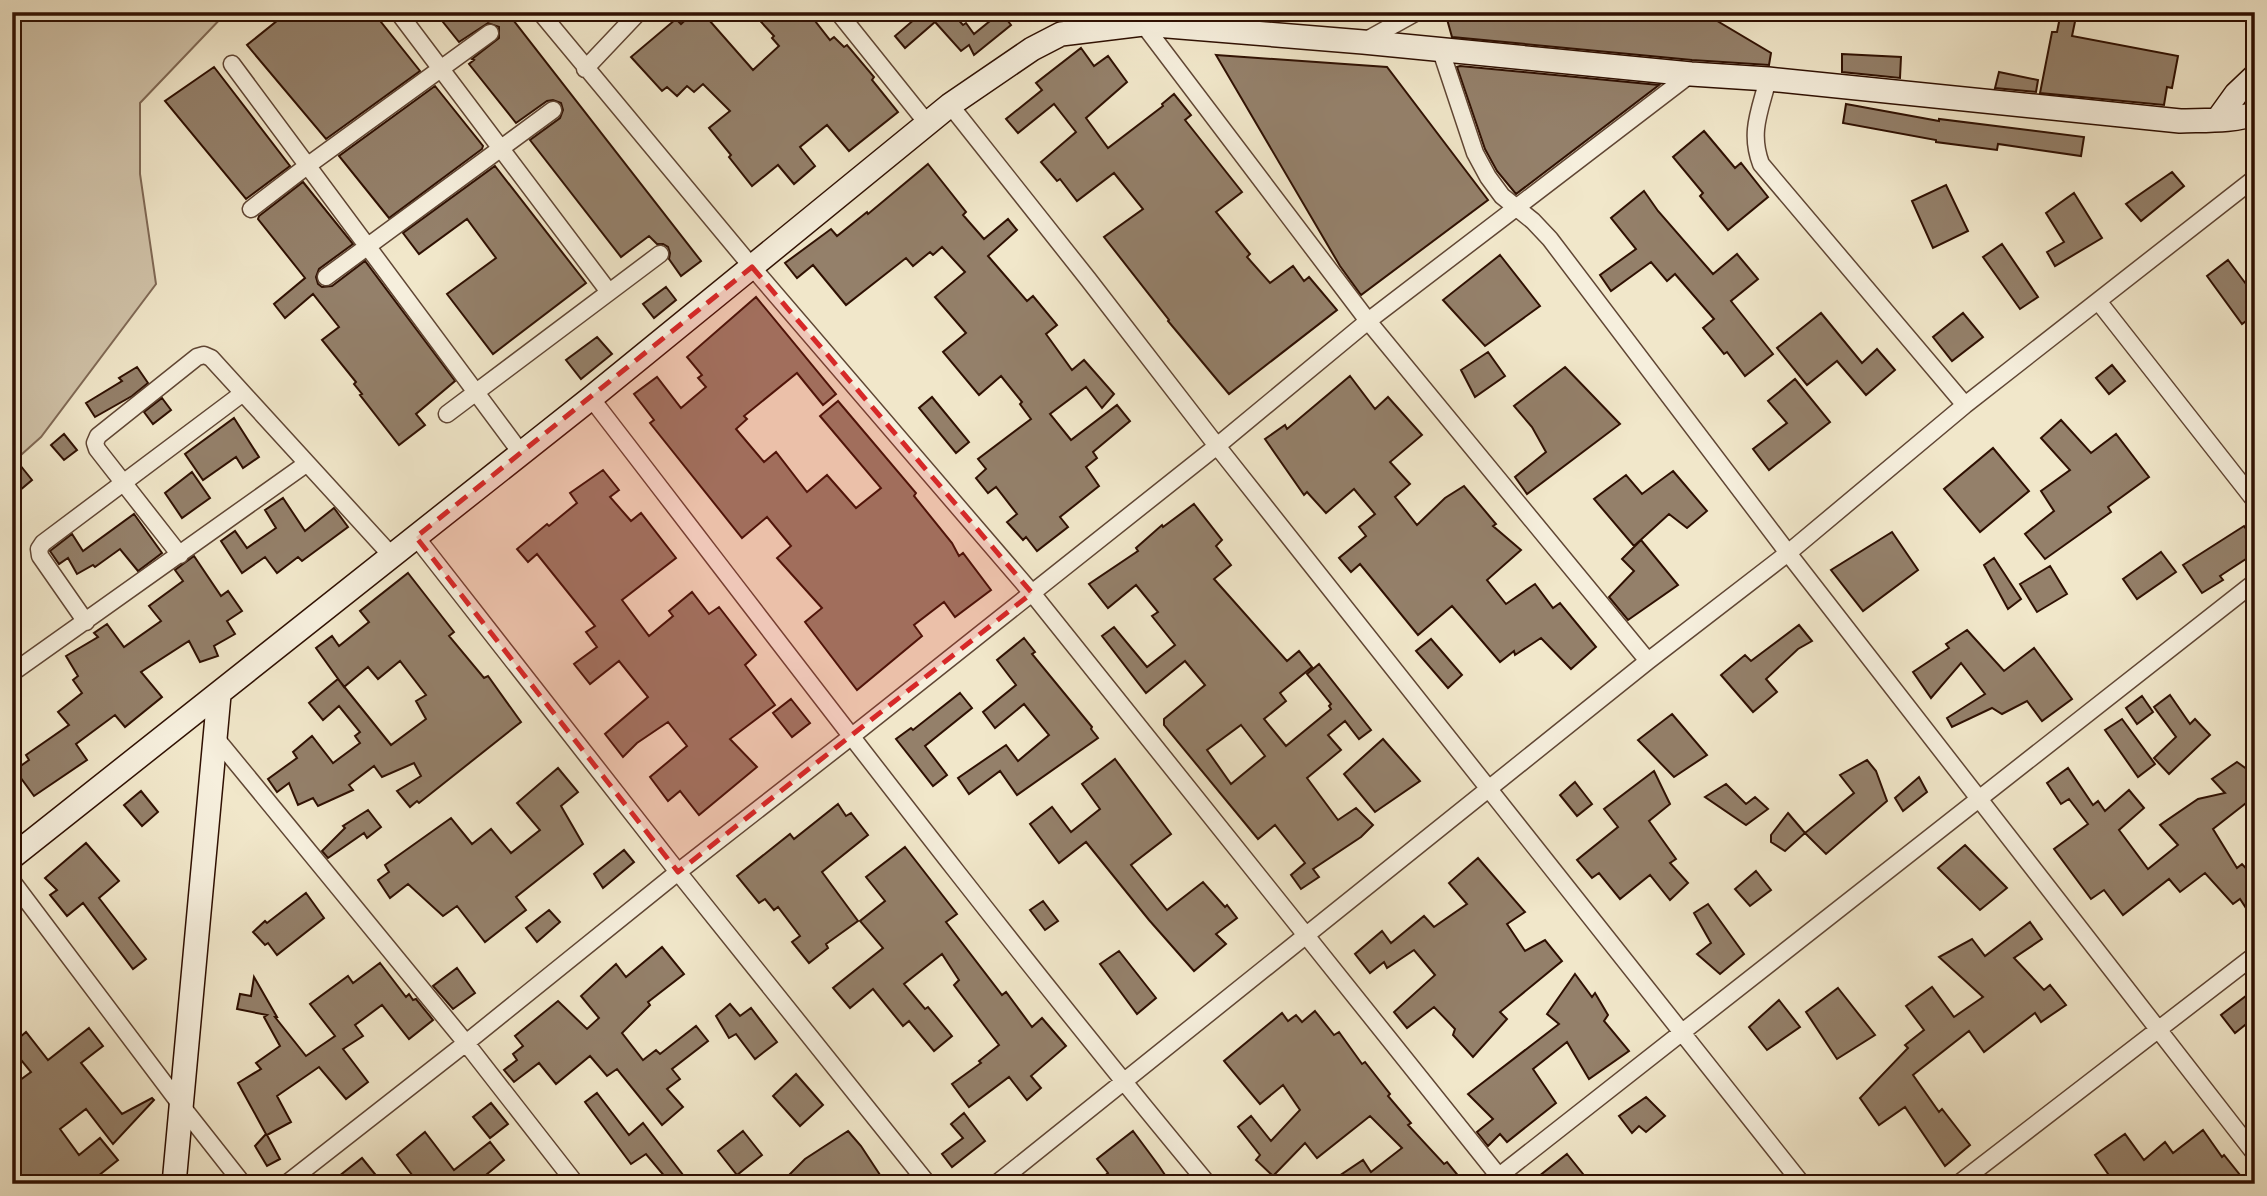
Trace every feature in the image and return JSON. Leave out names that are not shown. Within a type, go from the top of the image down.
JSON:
[{"type":"street","points":[[398,12],[609,292]]},
{"type":"street","points":[[540,12],[752,267],[1032,593],[1498,1181],[1682,1031],[2255,582]]},
{"type":"street","points":[[585,69],[639,12]]},
{"type":"street","points":[[838,12],[927,124]]},
{"type":"street","points":[[1363,42],[1417,12]]},
{"type":"street","points":[[1141,18],[1368,321],[1648,662]]},
{"type":"street","points":[[12,857],[591,398],[950,105],[1032,49],[1061,34],[1141,18],[1441,51],[1691,75],[1768,79],[2180,121],[2249,116],[2255,113]]},
{"type":"street","points":[[251,209],[489,33]]},
{"type":"street","points":[[1441,51],[1475,153],[1502,196],[1517,206],[1550,239],[1788,553],[2255,1154]]},
{"type":"street","points":[[232,64],[521,453]]},
{"type":"street","points":[[286,1184],[1217,446],[1368,321],[1691,75]]},
{"type":"street","points":[[2218,119],[2236,94],[2255,76]]},
{"type":"street","points":[[1768,79],[1754,146],[1760,164],[1965,405]]},
{"type":"street","points":[[950,105],[1802,1184]]},
{"type":"street","points":[[326,277],[553,110]]},
{"type":"street","points":[[996,1184],[1788,553],[1965,405],[2255,178]]},
{"type":"street","points":[[447,414],[660,254]]},
{"type":"street","points":[[2098,301],[2255,501]]},
{"type":"street","points":[[180,555],[95,443],[98,436],[197,357],[204,355],[211,358],[391,555]]},
{"type":"street","points":[[86,622],[40,556],[39,549],[43,542],[243,393]]},
{"type":"street","points":[[591,398],[852,736],[1124,1082],[1208,1184]]},
{"type":"street","points":[[12,673],[306,464]]},
{"type":"street","points":[[416,537],[678,872],[928,1184]]},
{"type":"street","points":[[174,1184],[219,695]]},
{"type":"street","points":[[215,737],[466,1043],[576,1184]]},
{"type":"street","points":[[12,881],[243,1184]]},
{"type":"street","points":[[1958,1184],[2255,955]]},
{"type":"highlighted area","points":[[752,267],[1032,593],[678,872],[416,537]]},
{"type":"shaded area","points":[[12,12],[227,12],[140,103],[140,174],[156,284],[41,437],[12,463]]},
{"type":"building","points":[[288,12],[373,12],[420,71],[326,139],[247,45]]},
{"type":"building","points":[[435,12],[507,12],[701,261],[681,276],[669,259],[668,247],[657,244],[649,236],[621,257],[530,140],[560,118],[563,110],[561,103],[547,101],[516,123],[469,64],[499,38],[499,27],[488,23],[459,42]]},
{"type":"building","points":[[694,12],[702,12],[753,70],[779,46],[772,38],[774,36],[752,12],[808,12],[830,40],[834,37],[844,47],[847,45],[874,77],[872,80],[898,112],[849,151],[827,125],[800,147],[815,166],[794,184],[778,165],[752,186],[709,128],[730,111],[703,84],[694,92],[687,86],[677,96],[667,87],[662,91],[631,57],[676,19],[681,24]]},
{"type":"building","points":[[923,12],[951,12],[963,25],[966,23],[974,34],[1001,12],[1011,25],[974,55],[969,45],[961,51],[935,22],[905,48],[895,36]]},
{"type":"building","points":[[1445,12],[1702,12],[1771,53],[1769,65],[1452,37]]},
{"type":"building","points":[[2061,12],[2077,12],[2072,36],[2178,56],[2172,88],[2167,87],[2164,105],[2040,93],[2052,32],[2057,32]]},
{"type":"building","points":[[1081,48],[1094,66],[1108,56],[1127,82],[1086,118],[1108,148],[1163,106],[1174,94],[1191,115],[1185,120],[1242,192],[1216,212],[1250,254],[1247,257],[1270,283],[1293,266],[1304,281],[1309,277],[1337,310],[1229,394],[1168,321],[1104,237],[1143,209],[1114,173],[1077,201],[1060,179],[1057,181],[1041,162],[1076,132],[1054,104],[1018,133],[1006,119],[1042,90],[1036,83]]},
{"type":"building","points":[[1842,54],[1901,57],[1900,78],[1842,72]]},
{"type":"building","points":[[1216,55],[1387,67],[1488,200],[1361,295],[1340,266]]},
{"type":"building","points":[[214,67],[290,166],[246,199],[165,101]]},
{"type":"building","points":[[1457,67],[1659,85],[1516,194],[1497,171],[1485,149]]},
{"type":"building","points":[[1999,72],[2038,80],[2036,92],[1995,88]]},
{"type":"building","points":[[435,86],[483,146],[482,149],[389,218],[339,156]]},
{"type":"building","points":[[1846,104],[1939,121],[2084,137],[2081,156],[1998,144],[1997,150],[1936,142],[1843,123]]},
{"type":"building","points":[[1704,131],[1735,168],[1741,163],[1768,197],[1728,230],[1700,196],[1703,193],[1673,157]]},
{"type":"building","points":[[928,164],[966,212],[963,215],[984,239],[1008,219],[1017,230],[988,256],[1027,301],[1033,296],[1057,325],[1046,334],[1072,370],[1084,360],[1114,394],[1102,408],[1086,387],[1050,414],[1071,440],[1117,405],[1130,421],[1093,452],[1097,458],[1086,467],[1099,486],[1060,517],[1068,527],[1037,551],[1026,537],[1023,540],[1007,522],[1017,514],[996,487],[988,493],[976,478],[986,469],[978,459],[1031,419],[1020,404],[1022,402],[1001,376],[979,395],[943,352],[966,333],[935,297],[965,272],[942,247],[933,255],[930,252],[913,266],[906,258],[846,305],[813,265],[797,278],[785,263],[831,229],[837,236]]},
{"type":"building","points":[[495,166],[586,283],[493,354],[447,294],[496,258],[467,219],[419,254],[403,233]]},
{"type":"building","points":[[2172,172],[2184,186],[2141,221],[2126,204]]},
{"type":"building","points":[[303,182],[353,244],[319,269],[316,277],[318,284],[322,287],[332,286],[365,261],[455,381],[416,414],[425,425],[399,445],[360,395],[362,394],[354,384],[356,382],[322,340],[339,327],[313,294],[285,318],[274,304],[305,278],[258,219]]},
{"type":"building","points":[[1946,185],[1968,231],[1933,248],[1912,201]]},
{"type":"building","points":[[1644,191],[1713,274],[1737,254],[1758,279],[1731,301],[1773,354],[1745,376],[1727,352],[1724,354],[1703,328],[1714,319],[1675,274],[1667,281],[1651,262],[1611,291],[1600,275],[1636,249],[1611,218]]},
{"type":"building","points":[[2074,193],[2102,238],[2055,266],[2047,252],[2064,242],[2046,213]]},
{"type":"building","points":[[2002,244],[2038,297],[2020,309],[1983,257]]},
{"type":"building","points":[[1500,255],[1540,306],[1485,346],[1443,300]]},
{"type":"building","points":[[2228,260],[2255,296],[2255,314],[2242,324],[2207,276]]},
{"type":"building","points":[[666,287],[676,300],[654,318],[643,304]]},
{"type":"building","points":[[756,297],[836,394],[823,405],[797,373],[744,416],[747,419],[736,429],[764,462],[776,452],[807,492],[827,475],[856,508],[881,488],[820,416],[838,401],[916,493],[914,496],[952,543],[959,556],[963,553],[991,590],[955,617],[944,602],[914,625],[922,636],[857,690],[805,622],[822,608],[777,558],[791,546],[767,517],[742,538],[650,423],[654,420],[634,394],[657,377],[681,408],[706,387],[698,378],[702,375],[687,357]]},
{"type":"building","points":[[1821,313],[1862,363],[1877,349],[1895,370],[1866,395],[1837,361],[1807,385],[1777,348]]},
{"type":"building","points":[[1963,313],[1983,337],[1952,361],[1933,337]]},
{"type":"building","points":[[597,337],[612,354],[581,379],[566,360]]},
{"type":"building","points":[[1488,352],[1505,376],[1475,397],[1461,370]]},
{"type":"building","points":[[2112,365],[2125,381],[2109,394],[2096,378]]},
{"type":"building","points":[[137,367],[148,383],[132,396],[95,417],[86,403],[122,381],[119,378]]},
{"type":"building","points":[[1565,367],[1620,424],[1527,494],[1515,477],[1546,452],[1532,427],[1514,406]]},
{"type":"building","points":[[1350,376],[1375,409],[1388,397],[1422,435],[1390,462],[1410,484],[1395,497],[1417,525],[1445,498],[1464,486],[1496,524],[1493,526],[1521,550],[1487,580],[1506,604],[1535,584],[1553,608],[1560,603],[1596,647],[1571,669],[1541,638],[1515,655],[1514,651],[1500,662],[1452,606],[1418,635],[1360,564],[1351,572],[1339,558],[1366,536],[1359,527],[1375,514],[1354,489],[1326,513],[1307,492],[1304,495],[1265,439],[1285,425],[1287,429]]},
{"type":"building","points":[[1795,379],[1830,422],[1769,470],[1753,449],[1787,423],[1768,401]]},
{"type":"building","points":[[932,397],[969,442],[956,453],[919,408]]},
{"type":"building","points":[[162,398],[171,410],[153,424],[144,412]]},
{"type":"building","points":[[234,418],[259,457],[243,468],[236,457],[203,480],[185,454]]},
{"type":"building","points":[[2061,420],[2091,453],[2116,434],[2149,477],[2108,507],[2111,512],[2045,559],[2025,534],[2054,511],[2041,491],[2070,470],[2041,438]]},
{"type":"building","points":[[64,434],[77,450],[64,460],[51,445]]},
{"type":"building","points":[[1993,448],[2029,491],[1980,532],[1944,489]]},
{"type":"building","points":[[12,455],[32,480],[19,491],[12,482]]},
{"type":"building","points":[[603,470],[619,490],[610,497],[631,521],[641,513],[676,558],[622,600],[649,636],[673,616],[669,611],[692,592],[709,614],[719,607],[756,655],[745,665],[775,705],[730,739],[757,767],[699,815],[680,791],[668,801],[650,777],[687,746],[668,722],[637,743],[623,757],[605,734],[648,697],[619,661],[590,684],[574,664],[597,647],[586,632],[595,626],[537,554],[528,562],[517,549],[577,503],[570,493]]},
{"type":"building","points":[[1673,471],[1707,511],[1687,528],[1669,514],[1634,546],[1594,499],[1626,475],[1642,494]]},
{"type":"building","points":[[192,472],[210,498],[182,518],[165,493]]},
{"type":"building","points":[[283,498],[305,531],[334,508],[348,527],[302,561],[298,557],[277,573],[265,557],[242,573],[221,541],[235,531],[247,548],[276,528],[265,510]]},
{"type":"building","points":[[1194,504],[1222,540],[1216,546],[1231,565],[1214,579],[1287,661],[1299,651],[1312,667],[1280,693],[1286,701],[1264,719],[1286,746],[1331,709],[1331,704],[1307,674],[1319,664],[1371,730],[1359,739],[1345,721],[1328,735],[1341,750],[1307,778],[1338,820],[1356,808],[1373,825],[1361,837],[1313,869],[1319,877],[1301,889],[1291,875],[1305,863],[1275,825],[1258,839],[1164,725],[1164,719],[1205,685],[1185,661],[1146,693],[1102,636],[1114,627],[1147,667],[1175,645],[1152,616],[1158,612],[1136,585],[1108,608],[1089,584],[1138,551],[1136,548],[1162,525],[1163,527]],"holes":[[[1241,725],[1265,756],[1231,784],[1207,750]]]},
{"type":"building","points":[[134,514],[162,553],[138,571],[120,549],[95,567],[93,565],[77,574],[68,558],[59,564],[50,551],[72,534],[83,551]]},
{"type":"building","points":[[2244,526],[2255,542],[2255,553],[2220,576],[2223,580],[2202,593],[2183,565]]},
{"type":"building","points":[[1892,532],[1918,570],[1863,611],[1831,570]]},
{"type":"building","points":[[1641,540],[1678,585],[1628,620],[1609,597],[1634,571],[1622,559]]},
{"type":"building","points":[[2161,552],[2176,572],[2137,599],[2123,579]]},
{"type":"building","points":[[194,556],[221,596],[228,591],[242,611],[227,621],[235,634],[214,646],[218,656],[200,662],[189,641],[141,672],[162,697],[125,727],[115,715],[76,744],[87,760],[34,796],[15,770],[29,760],[26,755],[69,725],[58,712],[82,693],[73,680],[78,676],[66,656],[98,637],[94,633],[107,624],[124,647],[161,621],[149,606],[183,581],[175,570]]},
{"type":"building","points":[[1994,558],[2021,599],[2008,609],[1984,565]]},
{"type":"building","points":[[2050,566],[2067,594],[2037,612],[2020,584]]},
{"type":"building","points":[[408,573],[454,632],[449,636],[484,678],[488,676],[521,722],[419,803],[417,801],[410,807],[397,791],[421,776],[414,763],[382,777],[374,766],[349,785],[353,790],[318,806],[313,798],[298,805],[289,783],[277,792],[268,779],[297,758],[293,752],[312,736],[333,763],[360,743],[355,736],[360,732],[339,706],[323,720],[309,703],[338,679],[316,648],[332,636],[339,646],[369,622],[360,611]],"holes":[[[400,661],[426,695],[416,701],[426,719],[391,745],[344,687],[368,667],[378,679]]]},
{"type":"building","points":[[1799,625],[1812,641],[1798,649],[1766,679],[1777,692],[1753,712],[1721,675],[1745,655],[1751,661]]},
{"type":"building","points":[[1967,630],[2004,671],[2034,648],[2072,699],[2042,721],[2027,701],[2002,714],[1992,708],[1952,727],[1947,718],[1985,694],[1961,663],[1931,698],[1913,672],[1949,648],[1946,644]]},
{"type":"building","points":[[1024,638],[1035,652],[1032,654],[1098,738],[1017,795],[1000,771],[969,794],[958,778],[1006,745],[1018,761],[1049,735],[1024,704],[995,728],[983,712],[1016,685],[997,660]]},
{"type":"building","points":[[1431,639],[1462,675],[1448,688],[1416,651]]},
{"type":"building","points":[[960,693],[972,708],[925,746],[947,775],[933,786],[896,739],[911,728],[913,730]]},
{"type":"building","points":[[2170,695],[2190,724],[2195,719],[2210,735],[2169,774],[2154,758],[2176,737],[2154,707]]},
{"type":"building","points":[[2142,696],[2153,712],[2137,724],[2126,708]]},
{"type":"building","points":[[791,699],[810,723],[792,737],[773,713]]},
{"type":"building","points":[[1672,714],[1707,755],[1674,777],[1638,740]]},
{"type":"building","points":[[2122,719],[2155,764],[2138,777],[2105,730]]},
{"type":"building","points":[[1383,739],[1420,781],[1375,812],[1344,774]]},
{"type":"building","points":[[1115,759],[1171,834],[1131,865],[1167,910],[1203,882],[1237,918],[1216,934],[1226,944],[1194,971],[1086,842],[1059,863],[1030,824],[1052,807],[1071,832],[1100,809],[1082,784]]},
{"type":"building","points":[[1867,760],[1876,771],[1887,801],[1826,854],[1805,833],[1854,793],[1840,775]]},
{"type":"building","points":[[2237,762],[2255,775],[2255,796],[2213,829],[2237,868],[2242,864],[2255,878],[2255,922],[2240,899],[2233,904],[2205,873],[2180,892],[2169,879],[2123,915],[2104,890],[2091,899],[2054,849],[2088,824],[2069,799],[2061,804],[2047,783],[2068,768],[2093,805],[2098,801],[2105,811],[2129,790],[2144,808],[2119,830],[2148,869],[2178,845],[2160,825],[2198,799],[2225,793],[2212,779]]},
{"type":"building","points":[[558,768],[578,792],[561,806],[583,844],[516,897],[526,910],[485,942],[457,906],[443,916],[408,884],[390,898],[378,880],[389,872],[385,865],[451,818],[472,844],[491,829],[511,853],[540,830],[517,803]]},
{"type":"building","points":[[1654,771],[1670,804],[1649,821],[1676,859],[1670,863],[1688,883],[1670,900],[1650,875],[1620,899],[1599,873],[1592,878],[1577,860],[1618,827],[1604,809]]},
{"type":"building","points":[[1919,777],[1927,792],[1903,811],[1895,798]]},
{"type":"building","points":[[1575,782],[1592,804],[1577,816],[1560,795]]},
{"type":"building","points":[[1726,784],[1746,804],[1755,797],[1768,809],[1746,825],[1705,797]]},
{"type":"building","points":[[141,791],[158,812],[142,826],[124,805]]},
{"type":"building","points":[[838,804],[846,816],[851,813],[868,835],[822,872],[858,921],[826,944],[828,948],[809,963],[792,942],[800,936],[778,907],[774,910],[765,899],[759,903],[737,876],[790,834],[794,839]]},
{"type":"building","points":[[368,810],[381,827],[367,838],[364,833],[328,858],[322,851],[345,828],[343,826]]},
{"type":"building","points":[[1788,813],[1805,833],[1785,851],[1771,842],[1771,835]]},
{"type":"building","points":[[86,843],[119,881],[99,898],[146,959],[133,969],[83,903],[67,916],[50,895],[57,890],[45,878]]},
{"type":"building","points":[[1965,845],[2007,888],[1980,910],[1938,868]]},
{"type":"building","points":[[905,847],[957,914],[946,922],[1002,995],[1006,992],[1032,1027],[1042,1018],[1066,1046],[1031,1076],[1041,1088],[1027,1100],[1009,1077],[969,1107],[952,1084],[981,1063],[979,1061],[999,1045],[954,985],[959,980],[942,954],[904,984],[952,1036],[934,1051],[909,1021],[903,1026],[873,989],[850,1008],[833,988],[883,948],[860,921],[885,901],[866,877]]},
{"type":"building","points":[[624,850],[634,862],[603,888],[594,874]]},
{"type":"building","points":[[1478,858],[1525,912],[1507,924],[1525,951],[1545,940],[1562,961],[1500,1012],[1507,1019],[1473,1057],[1453,1035],[1455,1029],[1434,1007],[1407,1028],[1394,1012],[1435,975],[1414,950],[1387,968],[1384,962],[1370,973],[1355,954],[1382,931],[1391,943],[1424,916],[1434,927],[1467,904],[1449,883]]},
{"type":"building","points":[[1756,871],[1771,890],[1750,906],[1735,889]]},
{"type":"building","points":[[306,893],[324,918],[277,955],[268,943],[265,945],[253,932]]},
{"type":"building","points":[[1043,901],[1058,921],[1045,930],[1030,910]]},
{"type":"building","points":[[1708,904],[1744,954],[1720,974],[1697,954],[1711,943],[1694,913]]},
{"type":"building","points":[[549,910],[560,922],[537,942],[526,928]]},
{"type":"building","points":[[2030,922],[2042,939],[2014,958],[2044,990],[2050,985],[2066,1005],[2041,1022],[2035,1013],[1984,1052],[1969,1031],[1913,1075],[1939,1112],[1942,1109],[1970,1145],[1945,1166],[1905,1107],[1879,1125],[1860,1098],[1908,1048],[1905,1045],[1924,1030],[1906,1006],[1932,987],[1954,1017],[1983,997],[1939,957],[1972,939],[1985,956]]},
{"type":"building","points":[[662,947],[684,974],[648,1002],[650,1005],[622,1033],[643,1060],[656,1050],[660,1054],[696,1026],[708,1041],[672,1069],[680,1079],[667,1089],[683,1107],[662,1125],[617,1069],[607,1076],[590,1056],[556,1084],[539,1063],[514,1082],[504,1070],[517,1060],[513,1054],[523,1046],[515,1036],[558,1001],[587,1029],[599,1018],[581,996],[616,964],[626,977]]},
{"type":"building","points":[[1119,951],[1156,998],[1137,1014],[1100,964]]},
{"type":"building","points":[[380,963],[406,997],[409,994],[413,1000],[416,999],[433,1020],[409,1039],[382,1005],[355,1025],[363,1036],[343,1049],[368,1082],[346,1099],[319,1067],[277,1096],[291,1122],[267,1135],[280,1159],[267,1166],[255,1146],[266,1134],[238,1083],[261,1069],[256,1063],[280,1046],[264,1017],[267,1015],[237,1009],[240,994],[251,996],[254,977],[275,1017],[306,1056],[335,1036],[310,1004],[348,976],[353,983]]},
{"type":"building","points":[[457,968],[475,993],[453,1009],[433,986]]},
{"type":"building","points":[[1575,974],[1592,997],[1595,993],[1608,1015],[1604,1021],[1629,1051],[1589,1079],[1567,1042],[1533,1069],[1556,1103],[1507,1142],[1500,1134],[1488,1146],[1477,1132],[1493,1119],[1468,1094],[1559,1024],[1547,1014]]},
{"type":"building","points":[[1838,988],[1875,1035],[1837,1059],[1806,1012]]},
{"type":"building","points":[[2255,989],[2255,1017],[2235,1033],[2221,1015]]},
{"type":"building","points":[[1779,1000],[1800,1027],[1767,1050],[1749,1027]]},
{"type":"building","points":[[730,1004],[740,1016],[751,1008],[777,1042],[755,1059],[736,1034],[729,1038],[716,1016]]},
{"type":"building","points":[[1315,1011],[1334,1035],[1339,1032],[1362,1064],[1365,1062],[1390,1094],[1388,1096],[1411,1123],[1408,1125],[1444,1164],[1447,1162],[1465,1184],[1327,1184],[1363,1160],[1371,1172],[1402,1148],[1370,1116],[1317,1158],[1305,1143],[1273,1176],[1256,1160],[1260,1155],[1238,1127],[1251,1116],[1271,1141],[1300,1110],[1283,1085],[1260,1104],[1224,1061],[1282,1013],[1288,1021],[1296,1015],[1302,1022]]},
{"type":"building","points":[[89,1028],[103,1046],[81,1063],[122,1114],[152,1098],[154,1100],[113,1144],[86,1109],[60,1129],[79,1155],[100,1138],[118,1160],[88,1184],[12,1184],[12,1086],[31,1072],[12,1049],[12,1044],[26,1032],[48,1060]]},
{"type":"building","points":[[796,1074],[823,1105],[800,1126],[773,1096]]},
{"type":"building","points":[[597,1093],[629,1135],[643,1123],[690,1184],[671,1184],[646,1154],[631,1164],[585,1102]]},
{"type":"building","points":[[1646,1097],[1665,1116],[1646,1132],[1639,1126],[1632,1133],[1619,1116]]},
{"type":"building","points":[[491,1103],[508,1124],[490,1138],[473,1117]]},
{"type":"building","points":[[964,1113],[985,1141],[952,1167],[942,1154],[963,1138],[951,1124]]},
{"type":"building","points":[[2203,1130],[2222,1157],[2224,1155],[2240,1175],[2226,1184],[2115,1184],[2095,1155],[2125,1134],[2144,1160],[2165,1142],[2173,1153]]},
{"type":"building","points":[[743,1131],[762,1155],[737,1175],[718,1151]]},
{"type":"building","points":[[848,1131],[886,1184],[780,1184],[805,1159]]},
{"type":"building","points":[[1133,1131],[1171,1184],[1095,1184],[1108,1173],[1097,1159]]},
{"type":"building","points":[[425,1132],[454,1170],[490,1142],[504,1160],[475,1184],[419,1184],[397,1155]]},
{"type":"building","points":[[1567,1154],[1591,1184],[1529,1184]]},
{"type":"building","points":[[362,1158],[383,1184],[329,1184]]}]
